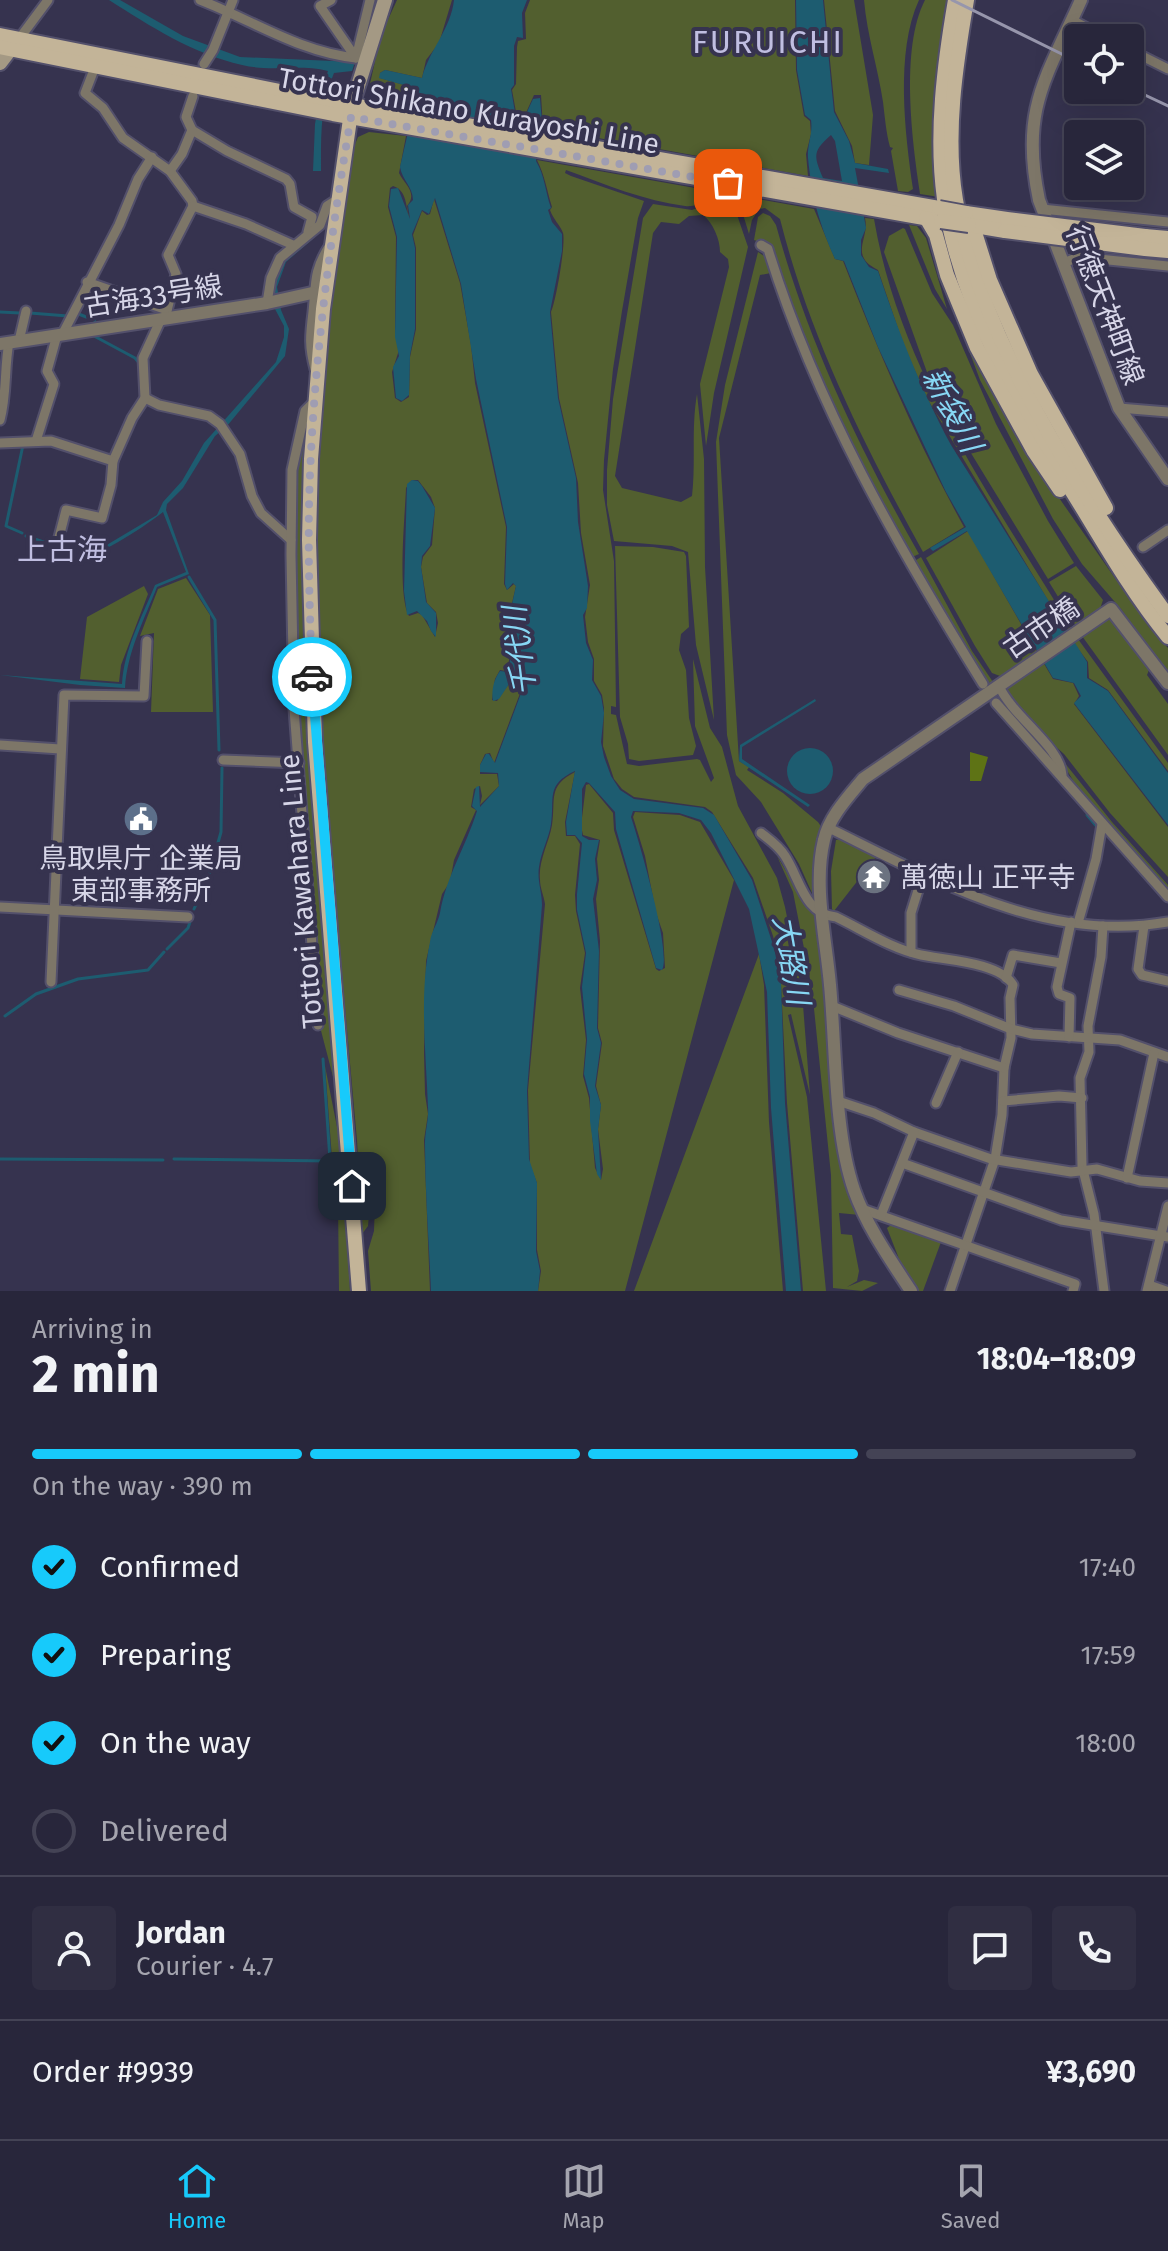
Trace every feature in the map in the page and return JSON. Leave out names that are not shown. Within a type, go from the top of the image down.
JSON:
[{"type":"main road","points":[[359,112],[385,0]]},
{"type":"main road","points":[[955,0],[942,102],[941,162],[944,197],[960,268],[985,332],[1029,420],[1135,594]]},
{"type":"main road","points":[[967,0],[954,96],[952,145],[956,199],[970,260],[998,334],[1024,386],[1092,503],[1165,611]]},
{"type":"main road","name":"Tottori Shikano Kurayoshi Line","points":[[0,35],[10,45],[95,67],[248,90]]},
{"type":"main road","name":"Tottori Shikano Kurayoshi Line","points":[[10,45],[325,106],[969,222],[1145,242],[1168,251]]},
{"type":"main road","points":[[0,63],[10,45]]},
{"type":"main road","name":"Tottori Kawahara Line","points":[[359,112],[338,199],[323,309],[309,516],[313,716],[359,1291]]},
{"type":"main road","points":[[930,213],[947,275],[977,348],[1033,450],[1100,554],[1168,637]]},
{"type":"main road","points":[[969,222],[1007,322],[1031,374],[1165,611]]},
{"type":"main road","name":"Tottori Shikano Kurayoshi Line","points":[[1145,242],[1168,238]]},
{"type":"street","points":[[10,45],[48,0]]},
{"type":"street","points":[[200,0],[290,42],[356,58]]},
{"type":"street","points":[[204,64],[213,50],[233,0]]},
{"type":"street","points":[[324,0],[320,6],[356,58]]},
{"type":"street","points":[[356,58],[370,0]]},
{"type":"street","name":"行徳天神町線","points":[[1081,0],[1047,70],[1037,100],[1031,164],[1042,209],[1119,408],[1168,479]]},
{"type":"street","points":[[1072,20],[1080,24]]},
{"type":"street","points":[[1144,57],[1168,69]]},
{"type":"street","points":[[57,545],[66,510],[102,518],[111,485],[113,461],[132,418],[145,398],[143,358],[164,316],[176,274],[168,255],[193,206],[190,195],[170,171],[123,138],[103,108],[85,93],[95,67]]},
{"type":"street","points":[[193,96],[186,117],[192,130],[227,151],[286,179],[290,184],[294,207],[312,217],[308,232]]},
{"type":"street","points":[[170,171],[182,154],[192,130]]},
{"type":"street","points":[[36,441],[40,420],[54,384],[47,371],[59,335],[152,157]]},
{"type":"street","points":[[267,303],[277,263],[293,245],[320,225],[327,206],[338,199]]},
{"type":"street","points":[[193,206],[246,224],[293,245]]},
{"type":"street","points":[[1042,209],[1168,222]]},
{"type":"street","points":[[317,380],[308,342],[312,293],[318,264],[332,242]]},
{"type":"street","points":[[761,245],[768,249],[806,360],[858,468],[914,573],[983,684]]},
{"type":"street","points":[[1063,263],[1079,257],[1168,266]]},
{"type":"street","points":[[87,282],[164,316]]},
{"type":"street","name":"古海33号線","points":[[9,342],[164,316],[267,303],[312,293]]},
{"type":"street","points":[[0,420],[6,393],[5,366],[9,342],[26,311]]},
{"type":"street","points":[[145,398],[159,405],[209,416],[220,424],[240,454],[252,496],[261,513],[291,540]]},
{"type":"street","points":[[315,401],[305,411],[292,470],[291,540],[292,654],[318,1025]]},
{"type":"street","points":[[1119,408],[1168,412]]},
{"type":"street","points":[[0,443],[51,441],[113,461]]},
{"type":"street","points":[[1143,547],[1168,530]]},
{"type":"street","name":"古市橋","points":[[829,828],[863,779],[1111,609],[1168,683]]},
{"type":"street","points":[[51,982],[64,695],[144,696],[147,641]]},
{"type":"street","points":[[1004,683],[1004,697],[1027,726],[1052,748],[1062,775]]},
{"type":"street","points":[[996,703],[1168,897]]},
{"type":"street","points":[[0,745],[60,749]]},
{"type":"street","points":[[223,760],[299,763]]},
{"type":"street","points":[[1069,1037],[1070,998],[1057,992],[1061,963],[1096,859],[1102,824]]},
{"type":"street","points":[[911,1291],[862,1209],[853,1189],[846,1157],[838,1101],[820,877],[824,837],[829,828],[923,874],[1004,908],[1103,926],[1144,926],[1168,922]]},
{"type":"street","points":[[761,833],[784,854],[808,902],[823,916],[836,917],[911,952],[958,959],[1006,978],[1013,985],[1010,998],[1011,1029],[995,1159],[950,1291]]},
{"type":"street","points":[[911,952],[911,913],[923,874]]},
{"type":"street","points":[[0,907],[188,917]]},
{"type":"street","points":[[1103,926],[1101,957],[1088,1026],[1089,1052],[1080,1078],[1084,1172],[1096,1224],[1104,1291]]},
{"type":"street","points":[[1144,926],[1138,969],[1142,975],[1168,981]]},
{"type":"street","points":[[1006,978],[1013,955],[1061,963]]},
{"type":"street","points":[[899,990],[954,1006],[1011,1029],[1120,1040],[1168,1057]]},
{"type":"street","points":[[832,1006],[898,1033],[1004,1068]]},
{"type":"street","points":[[936,1103],[958,1052]]},
{"type":"street","points":[[1127,1178],[1154,1053]]},
{"type":"street","points":[[1003,1101],[1059,1096],[1082,1098]]},
{"type":"street","points":[[838,1101],[874,1113],[914,1132],[995,1159],[1084,1172],[1097,1169],[1127,1178],[1168,1183]]},
{"type":"street","points":[[881,1215],[914,1132]]},
{"type":"street","points":[[902,1163],[1061,1220],[1164,1236]]},
{"type":"street","points":[[1166,1291],[1148,1288],[1164,1236],[1168,1206]]},
{"type":"street","points":[[862,1209],[1075,1284],[1073,1291]]},
{"type":"green space","points":[[397,0],[452,0],[439,43],[426,60],[422,78],[385,70],[380,73],[380,78],[418,89],[413,106],[377,100],[369,88],[381,35]]},
{"type":"green space","points":[[530,0],[795,0],[796,70],[804,116],[810,121],[811,134],[806,154],[808,176],[543,128],[541,95],[534,95],[521,124],[518,123],[512,90],[516,84],[518,41],[526,39],[525,13]]},
{"type":"green space","points":[[824,0],[854,0],[873,115],[869,165],[855,163],[852,146],[835,111]]},
{"type":"green space","points":[[864,0],[919,0],[904,68],[905,119],[913,189],[908,192],[898,191],[893,148],[890,147]]},
{"type":"green space","points":[[925,0],[950,0],[939,197],[920,194],[911,122],[910,69],[917,20]]},
{"type":"green space","points":[[369,132],[406,136],[399,173],[411,193],[407,206],[409,219],[403,195],[393,186],[390,188],[388,207],[396,237],[395,329],[399,350],[392,372],[395,398],[401,402],[409,397],[410,357],[416,329],[416,248],[413,235],[422,211],[430,214],[434,199],[460,283],[475,383],[506,527],[504,584],[507,590],[514,584],[516,586],[508,620],[507,654],[510,657],[506,671],[500,670],[495,679],[492,700],[497,701],[510,682],[514,692],[525,680],[494,763],[490,753],[485,754],[480,765],[480,774],[497,774],[499,786],[480,805],[480,786],[474,789],[471,807],[476,810],[454,860],[450,882],[442,894],[426,961],[424,1053],[428,1114],[424,1140],[430,1291],[371,1291],[368,1251],[374,1231],[376,1171],[372,1177],[368,1226],[362,1234],[357,1140],[323,765],[316,551],[324,360],[352,152],[358,137]],"holes":[[[412,480],[418,480],[435,508],[432,545],[423,557],[421,567],[427,603],[436,612],[438,623],[435,637],[422,615],[409,616],[403,591],[406,488]]]},
{"type":"green space","points":[[537,160],[814,209],[835,259],[843,261],[899,396],[964,527],[923,552],[841,390],[807,306],[780,219],[765,208],[759,209],[752,220],[749,234],[742,211],[732,197],[719,197],[691,206],[670,204],[566,170],[565,173],[571,176],[644,201],[638,218],[613,369],[604,460],[603,490],[614,561],[616,707],[611,706],[611,714],[616,715],[627,764],[639,766],[697,759],[711,782],[714,778],[695,726],[693,659],[710,728],[722,747],[738,806],[777,878],[785,907],[802,992],[810,1095],[791,1014],[788,1015],[807,1097],[826,1291],[803,1291],[787,1103],[780,965],[753,878],[712,812],[705,807],[634,797],[614,779],[603,746],[604,708],[602,695],[594,681],[594,659],[585,617],[590,585],[581,533],[578,483],[559,398],[551,312],[560,272],[563,233],[550,210],[552,207]]},
{"type":"green space","points":[[721,199],[733,203],[748,247],[714,393],[706,446],[700,384],[729,267],[728,259],[720,252],[710,222],[703,215],[689,216],[679,224],[661,222],[653,233],[615,476],[622,488],[681,502],[692,496],[697,394],[704,459],[705,567],[714,720],[696,645],[688,552],[672,546],[614,541],[607,505],[607,470],[613,399],[643,218],[653,204],[692,210]]},
{"type":"green space","points":[[763,213],[770,216],[776,225],[803,311],[837,394],[919,554],[910,558],[810,360],[770,245],[754,240],[758,217]]},
{"type":"green space","points":[[865,218],[874,219],[887,275],[927,382],[981,482],[1072,629],[1067,632],[928,400],[904,346],[878,270],[864,258]]},
{"type":"green space","points":[[909,225],[917,226],[926,238],[947,309],[935,289]]},
{"type":"green space","points":[[903,228],[932,293],[953,325],[996,424],[1074,563],[1048,579],[955,427],[928,375],[884,252],[889,236]]},
{"type":"green space","points":[[758,252],[767,258],[771,273],[760,275],[719,438],[739,761],[749,767],[747,770],[783,793],[822,828],[814,871],[816,902],[799,864],[761,802],[736,775],[727,735],[716,442],[725,385]]},
{"type":"green space","points":[[961,323],[1041,472],[1149,627],[1168,648],[1168,674],[1121,609],[1082,564],[1053,519],[980,380]]},
{"type":"green space","points":[[306,412],[302,529],[304,670],[337,1092],[319,1023],[296,707],[293,472]]},
{"type":"green space","points":[[968,531],[1037,652],[1000,676],[992,673],[975,646],[926,558]]},
{"type":"green space","points":[[615,546],[653,547],[684,552],[686,556],[689,627],[681,634],[679,650],[686,670],[689,718],[696,746],[693,755],[639,761],[629,759],[620,717]]},
{"type":"green space","points":[[921,557],[972,651],[993,682],[990,684],[913,562]]},
{"type":"green space","points":[[1076,566],[1103,600],[1100,609],[1076,626],[1049,582]]},
{"type":"green space","points":[[186,578],[210,615],[213,712],[151,712],[154,633],[140,636],[158,589]]},
{"type":"green space","points":[[144,586],[148,594],[121,665],[119,682],[80,679],[87,617]]},
{"type":"green space","points":[[1112,618],[1149,670],[1147,675],[1168,704],[1168,755],[1082,636]]},
{"type":"green space","points":[[1078,639],[1168,763],[1168,771],[1108,690],[1089,678],[1088,662],[1073,642]]},
{"type":"green space","points":[[1043,662],[1053,679],[1073,683],[1079,696],[1074,704],[1168,827],[1168,877],[1110,813],[1064,754],[1036,729],[1007,694],[1008,686]]},
{"type":"green space","points":[[970,752],[988,757],[981,781],[970,781]]},
{"type":"green space","points":[[1056,752],[1168,885],[1168,890],[1077,787]]},
{"type":"green space","points":[[575,772],[565,822],[566,836],[575,836],[580,844],[575,895],[585,953],[580,988],[586,1040],[583,1076],[589,1098],[595,1168],[601,1180],[603,1169],[598,1129],[601,1105],[596,1086],[602,1043],[598,1028],[600,941],[596,899],[600,840],[583,835],[581,826],[586,785],[589,784],[613,813],[614,830],[659,971],[665,968],[663,933],[633,817],[635,812],[680,815],[700,822],[734,880],[625,1291],[538,1291],[541,1271],[537,1250],[537,1183],[530,1165],[528,1090],[545,904],[540,873],[552,825],[556,788]]},
{"type":"green space","points":[[841,839],[877,856],[834,911],[831,871],[836,840]]},
{"type":"green space","points":[[777,856],[811,913],[817,915],[838,1149],[850,1194],[860,1215],[839,1213],[841,1234],[852,1235],[859,1271],[857,1281],[847,1287],[864,1280],[878,1283],[862,1291],[833,1288],[831,1175],[812,989],[793,892]]},
{"type":"green space","points":[[759,954],[764,985],[769,1122],[783,1291],[634,1291]]},
{"type":"green space","points":[[325,1066],[340,1130],[350,1291],[339,1291],[338,1203]]},
{"type":"green space","points":[[891,1225],[941,1242],[923,1291],[916,1291],[903,1269],[887,1228]]},
{"type":"water","points":[[109,0],[120,0],[183,36],[240,57],[355,62],[352,71],[334,73],[329,85],[322,121],[321,171],[313,171],[315,124],[328,71],[253,67],[224,60],[172,38]]},
{"type":"water","name":"千代川","points":[[454,0],[527,0],[522,13],[523,38],[517,37],[514,46],[514,85],[511,89],[517,124],[521,125],[533,99],[540,98],[542,122],[536,161],[551,208],[548,210],[552,222],[562,234],[562,251],[550,312],[558,398],[576,478],[578,522],[588,586],[587,608],[583,615],[586,643],[593,660],[592,680],[601,696],[604,713],[601,742],[604,757],[620,790],[634,799],[703,808],[714,815],[752,880],[774,948],[781,982],[785,1103],[801,1291],[786,1291],[771,1108],[767,992],[749,909],[711,833],[701,820],[679,813],[633,811],[631,817],[662,942],[662,970],[656,968],[616,829],[615,812],[586,782],[582,789],[582,836],[599,840],[593,899],[599,951],[597,1028],[601,1043],[595,1086],[601,1105],[598,1130],[601,1180],[597,1174],[590,1097],[584,1074],[587,1039],[582,987],[586,953],[577,910],[582,843],[575,835],[567,835],[566,822],[575,771],[555,787],[550,829],[539,872],[542,905],[527,1091],[529,1159],[537,1183],[538,1291],[431,1291],[425,1162],[428,1112],[424,1024],[427,962],[447,887],[477,811],[472,806],[476,787],[479,786],[480,807],[499,786],[498,773],[480,772],[480,765],[486,754],[495,763],[526,680],[523,679],[514,692],[511,681],[499,699],[493,701],[496,678],[500,671],[508,672],[510,665],[509,618],[516,586],[513,583],[507,590],[505,584],[507,527],[476,379],[461,284],[435,198],[429,214],[422,210],[412,234],[415,248],[415,329],[410,355],[409,395],[402,401],[396,398],[393,367],[399,356],[395,337],[397,237],[389,206],[391,189],[398,188],[410,219],[408,205],[413,195],[400,167],[418,89],[379,78],[385,70],[422,78],[449,20]]},
{"type":"water","points":[[796,0],[823,0],[834,112],[849,141],[855,163],[888,169],[889,173],[855,168],[866,228],[861,240],[861,255],[869,267],[878,271],[911,360],[951,445],[1087,662],[1087,678],[1108,691],[1168,773],[1168,825],[1074,703],[1081,696],[1074,683],[1053,678],[967,531],[933,551],[930,548],[966,527],[946,492],[878,347],[844,261],[835,259],[825,234],[810,172],[811,120],[805,115],[797,70]],"holes":[[[831,135],[835,141],[842,181],[823,178],[816,159],[821,145]]]},
{"type":"water","points":[[311,234],[315,237],[286,262],[277,287],[281,310],[289,329],[285,356],[227,426],[215,436],[183,488],[167,504],[166,510],[189,574],[157,587],[133,649],[125,688],[0,675],[122,684],[130,646],[155,585],[186,572],[163,512],[105,549],[68,562],[105,546],[157,515],[204,443],[276,362],[284,326],[275,309],[272,289],[279,264]]},
{"type":"water","points":[[412,480],[418,481],[435,508],[430,546],[422,556],[421,567],[426,602],[436,613],[436,637],[417,611],[407,615],[404,591],[407,484]]},
{"type":"water","points":[[815,699],[742,747],[742,759],[810,805],[808,807],[739,761],[740,745]]},
{"type":"water","points":[[810,748],[826,755],[833,771],[826,787],[810,794],[794,787],[787,771],[794,755]]},
{"type":"waterway","points":[[0,312],[20,313]]},
{"type":"waterway","points":[[30,313],[68,316]]},
{"type":"waterway","points":[[76,313],[94,320],[96,324]]},
{"type":"waterway","points":[[94,336],[135,358],[140,364]]},
{"type":"waterway","points":[[22,533],[6,526],[23,445]]},
{"type":"waterway","points":[[26,536],[55,546],[64,559]]},
{"type":"waterway","points":[[189,577],[215,620],[219,750]]},
{"type":"waterway","points":[[194,909],[209,875],[221,832],[222,768]]},
{"type":"waterway","points":[[1087,815],[1098,828]]},
{"type":"waterway","points":[[882,849],[948,880]]},
{"type":"waterway","points":[[167,949],[190,922]]},
{"type":"waterway","points":[[5,1016],[36,994],[78,979],[148,970],[164,952]]},
{"type":"waterway","points":[[323,1059],[330,1160]]},
{"type":"waterway","points":[[0,1159],[163,1160]]},
{"type":"waterway","points":[[174,1159],[330,1161]]},
{"type":"railway","points":[[952,0],[1064,55]]},
{"type":"railway","points":[[1144,95],[1168,106]]},
{"type":"way so far","points":[[312,677],[311,459],[323,309],[351,117],[728,183]]},
{"type":"place","name":"鳥取県庁 企業局 東部事務所","points":[[141,819]]},
{"type":"place","name":"萬徳山 正平寺","points":[[874,877]]},
{"type":"district","name":"FURUICHI","points":[[768,42]]},
{"type":"district","name":"上古海","points":[[62,550]]},
{"type":"route","points":[[312,677],[352,1186]]},
{"type":"water label","name":"新袋川","points":[[952,410]]},
{"type":"water label","name":"大路川","points":[[791,960]]}]
